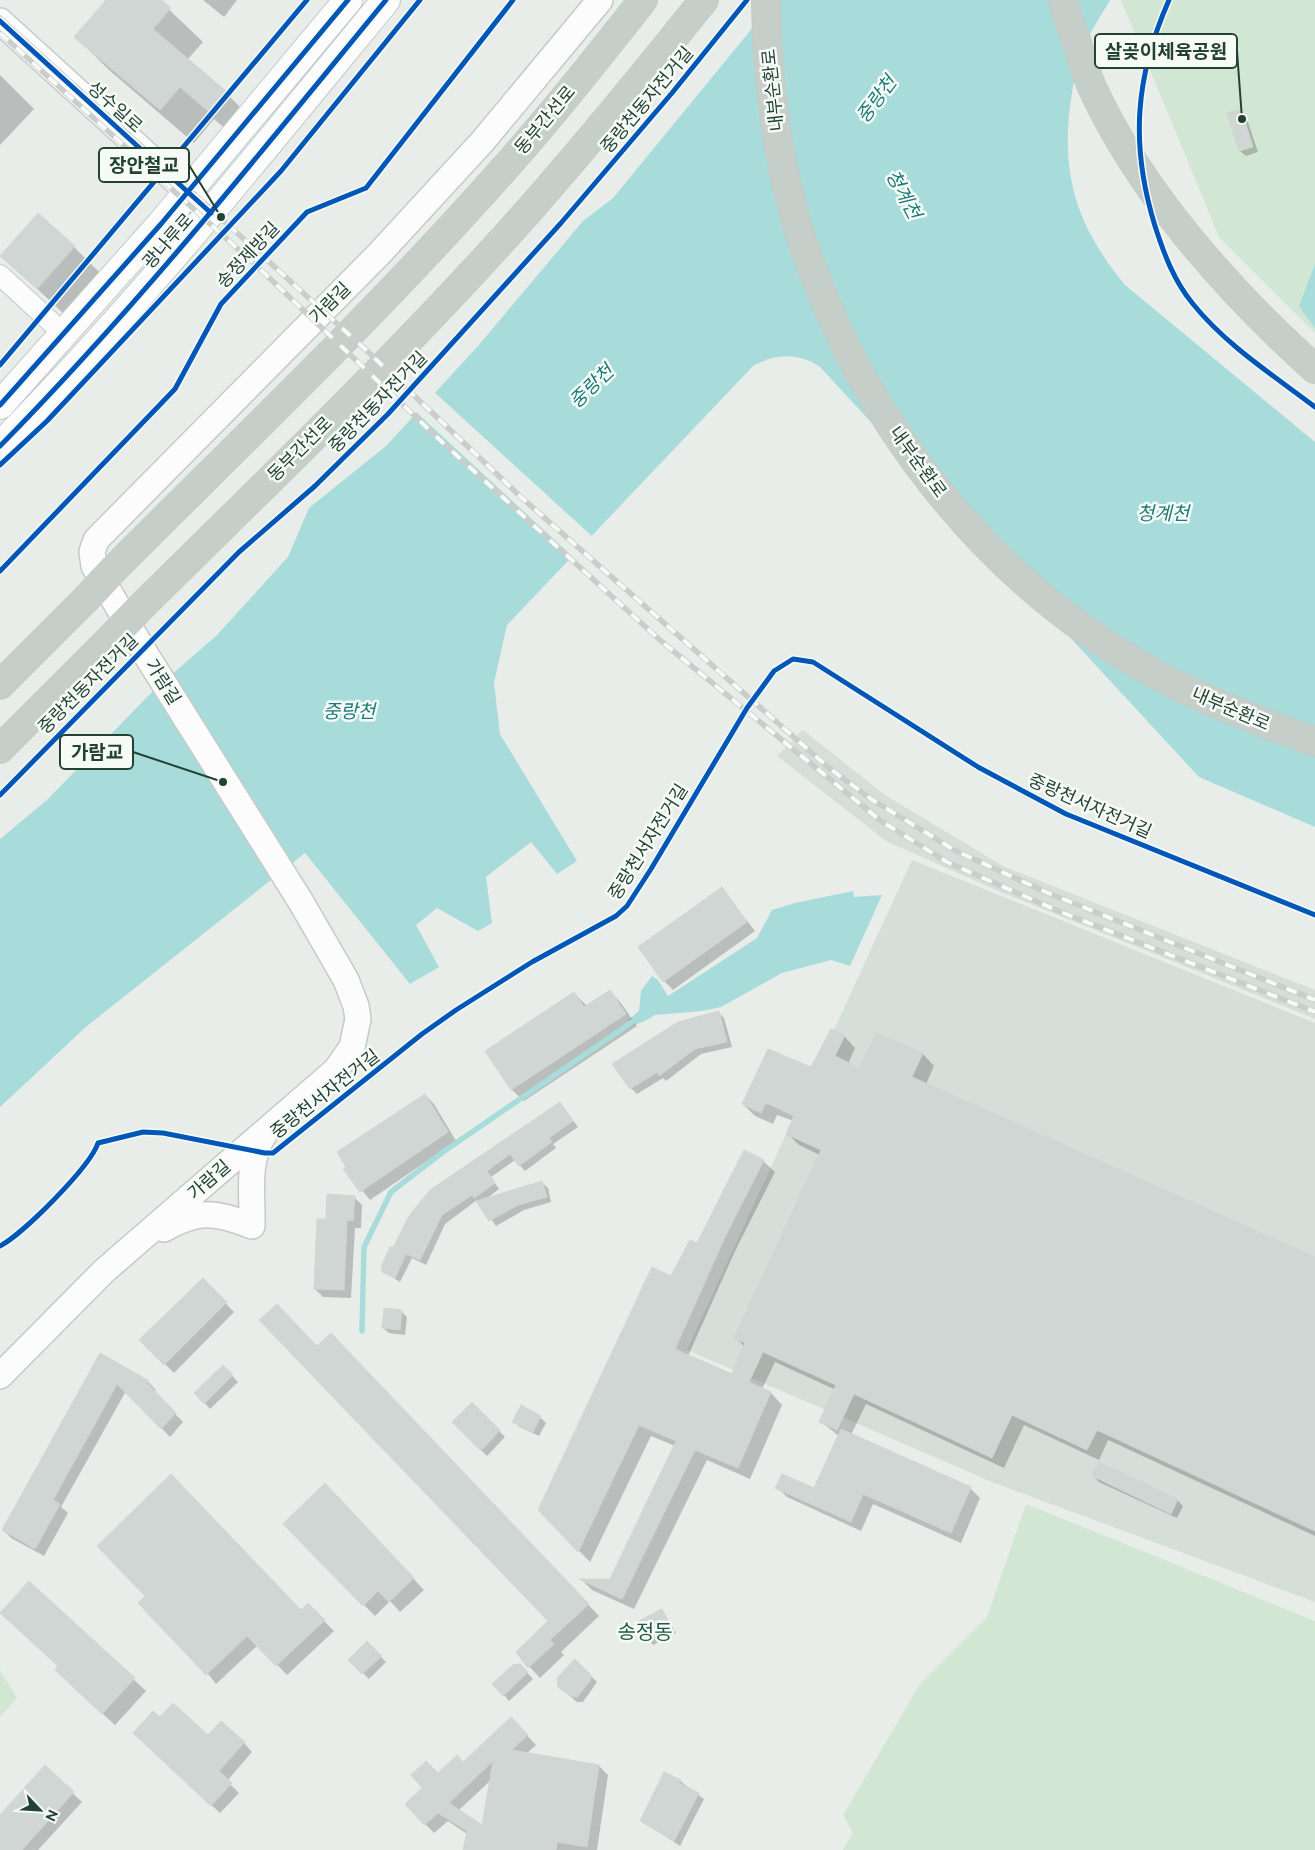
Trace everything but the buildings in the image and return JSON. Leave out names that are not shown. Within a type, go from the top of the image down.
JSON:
[{"type":"highway","name":"동부간선로","points":[[0,685],[379,302],[458,218],[562,101],[643,0]]},
{"type":"highway","name":"동부간선로","points":[[0,749],[394,354],[531,208],[621,103],[704,0]]},
{"type":"highway","name":"내부순환로","points":[[766,0],[772,96],[780,149],[799,230],[831,316],[850,356],[886,419],[920,467],[963,521],[990,548],[1072,620],[1166,680],[1231,711],[1315,742]]},
{"type":"highway","points":[[1062,0],[1091,86],[1119,138],[1166,209],[1213,264],[1286,342],[1315,369]]},
{"type":"main road","name":"광나루로","points":[[0,405],[188,192],[348,0]]},
{"type":"main road","name":"광나루로","points":[[0,446],[80,362],[211,213],[386,0]]},
{"type":"street","name":"가람길","points":[[0,1376],[104,1271],[310,1093],[344,1060],[352,1047],[358,1019],[356,1006],[346,980],[301,902],[148,658],[94,566],[92,552],[96,540],[378,255],[482,142],[600,0]]},
{"type":"street","name":"성수일로","points":[[0,21],[211,213]]},
{"type":"street","points":[[0,275],[63,333]]},
{"type":"street","points":[[147,1233],[163,1230],[194,1214],[222,1215],[252,1226],[253,1161],[257,1146],[269,1128]]},
{"type":"shaded area","points":[[803,730],[885,795],[1005,867],[1315,990],[1315,1019],[996,890],[886,841],[777,756]]},
{"type":"shaded area","points":[[912,860],[1315,1023],[1315,1602],[992,1482],[687,1350]]},
{"type":"green space","points":[[1121,0],[1315,0],[1315,333],[1219,237]]},
{"type":"green space","points":[[1026,1504],[1315,1621],[1315,1850],[843,1850],[853,1833],[843,1815],[920,1684],[987,1617]]},
{"type":"green space","points":[[0,1670],[17,1698],[0,1717]]},
{"type":"water","name":"중랑천","points":[[772,0],[1110,0],[1082,50],[1076,70],[1070,106],[1068,157],[1071,180],[1085,223],[1096,244],[1125,285],[1315,442],[1315,827],[1199,777],[820,367],[812,362],[795,357],[778,357],[753,366],[507,625],[494,683],[500,734],[577,861],[557,874],[531,842],[486,877],[492,923],[478,931],[437,908],[416,925],[439,967],[410,984],[305,853],[87,1026],[0,1107],[0,839],[47,800],[154,690],[217,635],[288,557],[309,508],[386,446],[478,346],[583,221],[613,198],[750,31]]},
{"type":"water","points":[[1315,264],[1315,328],[1299,306]]},
{"type":"water","points":[[853,891],[854,897],[882,895],[850,966],[831,960],[782,973],[721,1007],[702,1011],[655,1015],[631,1026],[628,1020],[639,1011],[641,991],[652,976],[658,980],[668,996],[757,938],[772,910],[795,903]]},
{"type":"pier","points":[[433,391],[594,538],[574,558],[415,411]]},
{"type":"waterway","points":[[362,1331],[364,1247],[391,1192],[443,1152],[635,1020]]},
{"type":"railway","points":[[0,18],[365,349],[522,498],[829,768],[871,799],[956,851],[1048,893],[1315,1000]]},
{"type":"railway","points":[[0,33],[262,271],[442,442],[661,641],[881,821],[947,862],[1056,910],[1315,1012]]},
{"type":"cycle path","points":[[0,365],[307,0]]},
{"type":"cycle path","points":[[0,405],[161,224],[348,0]]},
{"type":"cycle path","points":[[0,446],[101,339],[198,228],[386,0]]},
{"type":"cycle path","points":[[0,465],[47,421],[281,171],[420,0]]},
{"type":"cycle path","name":"송정제방길","points":[[0,571],[175,389],[221,304],[307,212],[366,188],[513,0]]},
{"type":"cycle path","name":"중랑천동자전거길","points":[[0,795],[239,552],[315,486],[388,414],[561,223],[672,93],[747,0]]},
{"type":"cycle path","points":[[1169,0],[1149,56],[1143,84],[1139,139],[1147,196],[1162,247],[1180,286],[1206,319],[1251,359],[1315,407]]},
{"type":"cycle path","points":[[0,21],[211,213]]},
{"type":"cycle path","name":"중랑천서자전거길","points":[[0,1246],[24,1228],[55,1199],[83,1168],[98,1143],[143,1132],[163,1133],[273,1153],[422,1034],[456,1010],[532,962],[616,916],[627,906],[651,869],[747,708],[774,671],[793,659],[813,662],[978,767],[1066,814],[1315,915]]},
{"type":"place","name":"살곶이체육공원","points":[[1242,119]]},
{"type":"place","name":"장안철교","points":[[221,217]]},
{"type":"place","name":"가람교","points":[[223,782]]},
{"type":"district","name":"송정동","points":[[645,1632]]},
{"type":"water label","name":"청계천","points":[[904,194]]},
{"type":"water label","name":"청계천","points":[[1163,513]]}]
